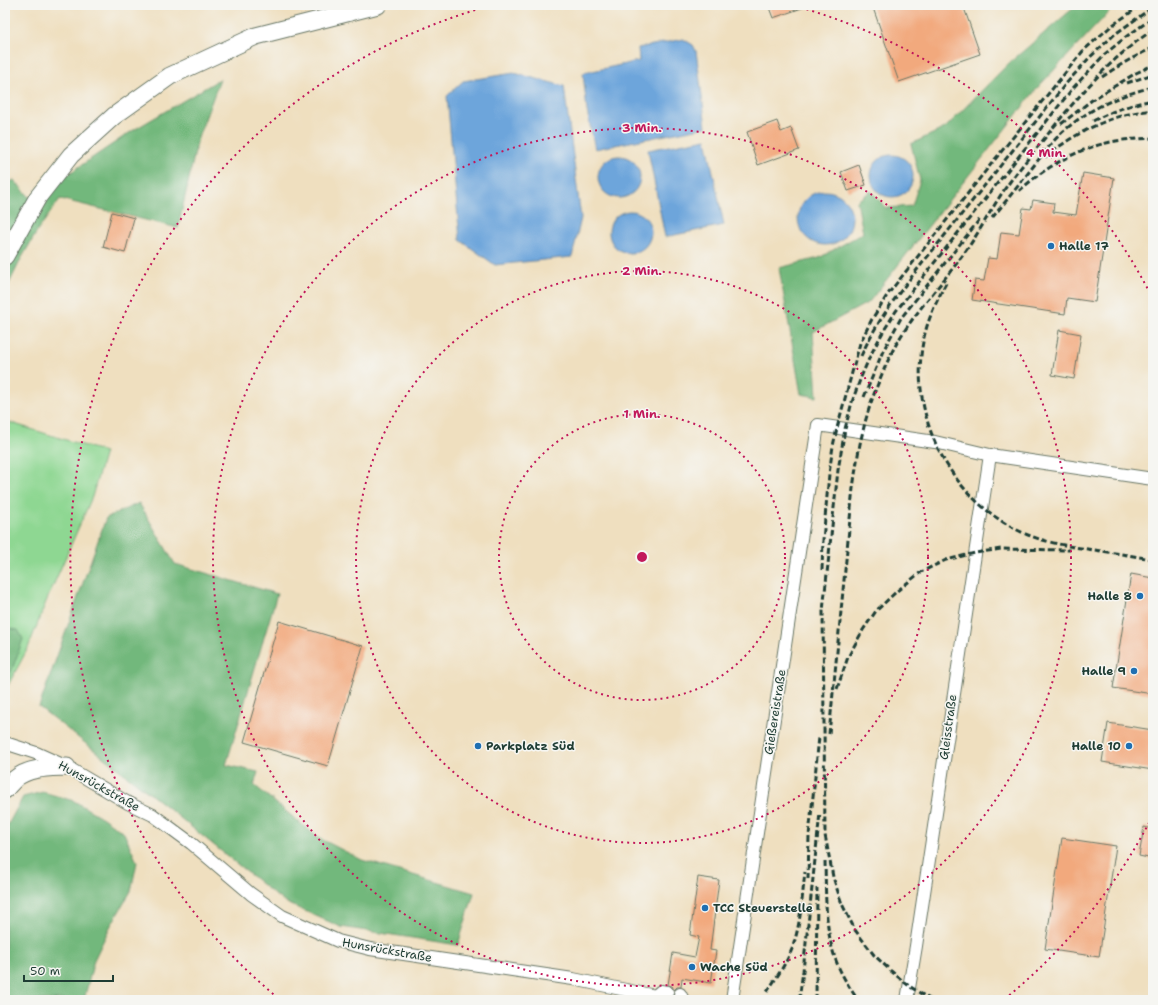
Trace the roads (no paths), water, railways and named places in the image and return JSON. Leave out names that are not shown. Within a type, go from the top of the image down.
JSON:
[{"type":"main road","points":[[5,256],[38,197],[71,155],[114,116],[170,76],[256,36],[378,5]]},
{"type":"main road","points":[[5,790],[14,779],[29,771],[67,767]]},
{"type":"street","name":"Gießereistraße","points":[[732,1000],[818,425],[934,442],[990,455]]},
{"type":"street","points":[[990,455],[1153,479]]},
{"type":"street","name":"Gleisstraße","points":[[907,1000],[990,455]]},
{"type":"street","name":"Hunsrückstraße","points":[[5,743],[36,753],[67,767],[128,803],[153,815],[191,842],[251,894],[282,916],[338,942],[370,949],[573,980],[656,998]]},
{"type":"street","points":[[656,998],[661,991],[667,992]]},
{"type":"water","points":[[683,39],[693,45],[696,51],[706,127],[595,149],[587,111],[583,73],[639,61],[638,48]]},
{"type":"water","points":[[514,73],[564,86],[581,218],[572,257],[495,265],[460,240],[447,96],[463,81]]},
{"type":"water","points":[[706,139],[724,225],[665,237],[648,150]]},
{"type":"water","points":[[892,155],[907,161],[913,176],[907,191],[892,197],[877,191],[871,176],[877,161]]},
{"type":"water","points":[[619,156],[634,162],[640,177],[634,192],[619,198],[604,192],[598,177],[604,162]]},
{"type":"water","points":[[820,191],[830,191],[840,195],[848,203],[852,213],[852,223],[848,233],[840,241],[830,245],[820,245],[810,241],[802,233],[798,223],[798,213],[802,203],[810,195]]},
{"type":"water","points":[[630,211],[645,217],[651,232],[645,247],[630,253],[615,247],[609,232],[615,217]]},
{"type":"railway","points":[[822,570],[823,540],[833,446],[860,343],[872,319],[888,294],[1083,51],[1110,27],[1141,5]]},
{"type":"railway","points":[[861,356],[878,323],[899,293],[1064,86],[1089,58],[1115,34],[1153,7]]},
{"type":"railway","points":[[931,1000],[909,986],[891,971],[874,955],[855,930],[842,904],[833,877],[825,835],[823,611],[838,470],[845,429],[852,402],[861,377],[871,354],[896,311],[1073,88],[1105,54],[1153,18]]},
{"type":"railway","points":[[829,734],[857,460],[868,411],[892,352],[917,313],[956,265],[1014,176],[1099,75],[1138,40],[1153,30]]},
{"type":"railway","points":[[1102,77],[1127,61],[1153,48]]},
{"type":"railway","points":[[1061,124],[1092,100],[1136,73],[1153,65]]},
{"type":"railway","points":[[1127,83],[1153,74]]},
{"type":"railway","points":[[992,218],[1048,147],[1066,129],[1096,108],[1118,98],[1153,87]]},
{"type":"railway","points":[[1093,121],[1122,108],[1153,100]]},
{"type":"railway","points":[[1045,157],[1084,131],[1106,121],[1117,117],[1153,110]]},
{"type":"railway","points":[[1019,191],[1040,174],[1076,153],[1116,141],[1153,138]]},
{"type":"railway","points":[[864,397],[883,351],[901,318],[980,219]]},
{"type":"railway","points":[[946,283],[929,319],[923,342],[920,372],[923,401],[930,430],[942,456],[958,481],[978,503],[1002,521],[1028,535],[1067,546],[1153,559]]},
{"type":"railway","points":[[837,689],[848,657],[863,630],[876,611],[897,591],[921,572],[946,560],[1001,549],[1070,550]]},
{"type":"railway","points":[[808,879],[809,836],[819,737]]},
{"type":"railway","points":[[799,1000],[820,813]]},
{"type":"railway","points":[[825,861],[828,929],[834,955],[839,968],[858,1000]]},
{"type":"railway","points":[[767,992],[787,960],[795,940],[801,910],[805,872]]},
{"type":"railway","points":[[816,1000],[817,888]]},
{"type":"place","name":"Halle 17","points":[[1051,246]]},
{"type":"place","name":"Halle 8","points":[[1140,596]]},
{"type":"place","name":"Halle 9","points":[[1134,671]]},
{"type":"place","name":"Parkplatz Süd","points":[[478,746]]},
{"type":"place","name":"Halle 10","points":[[1129,746]]},
{"type":"place","name":"TCC Steuerstelle","points":[[705,908]]},
{"type":"place","name":"Wache Süd","points":[[692,967]]}]
